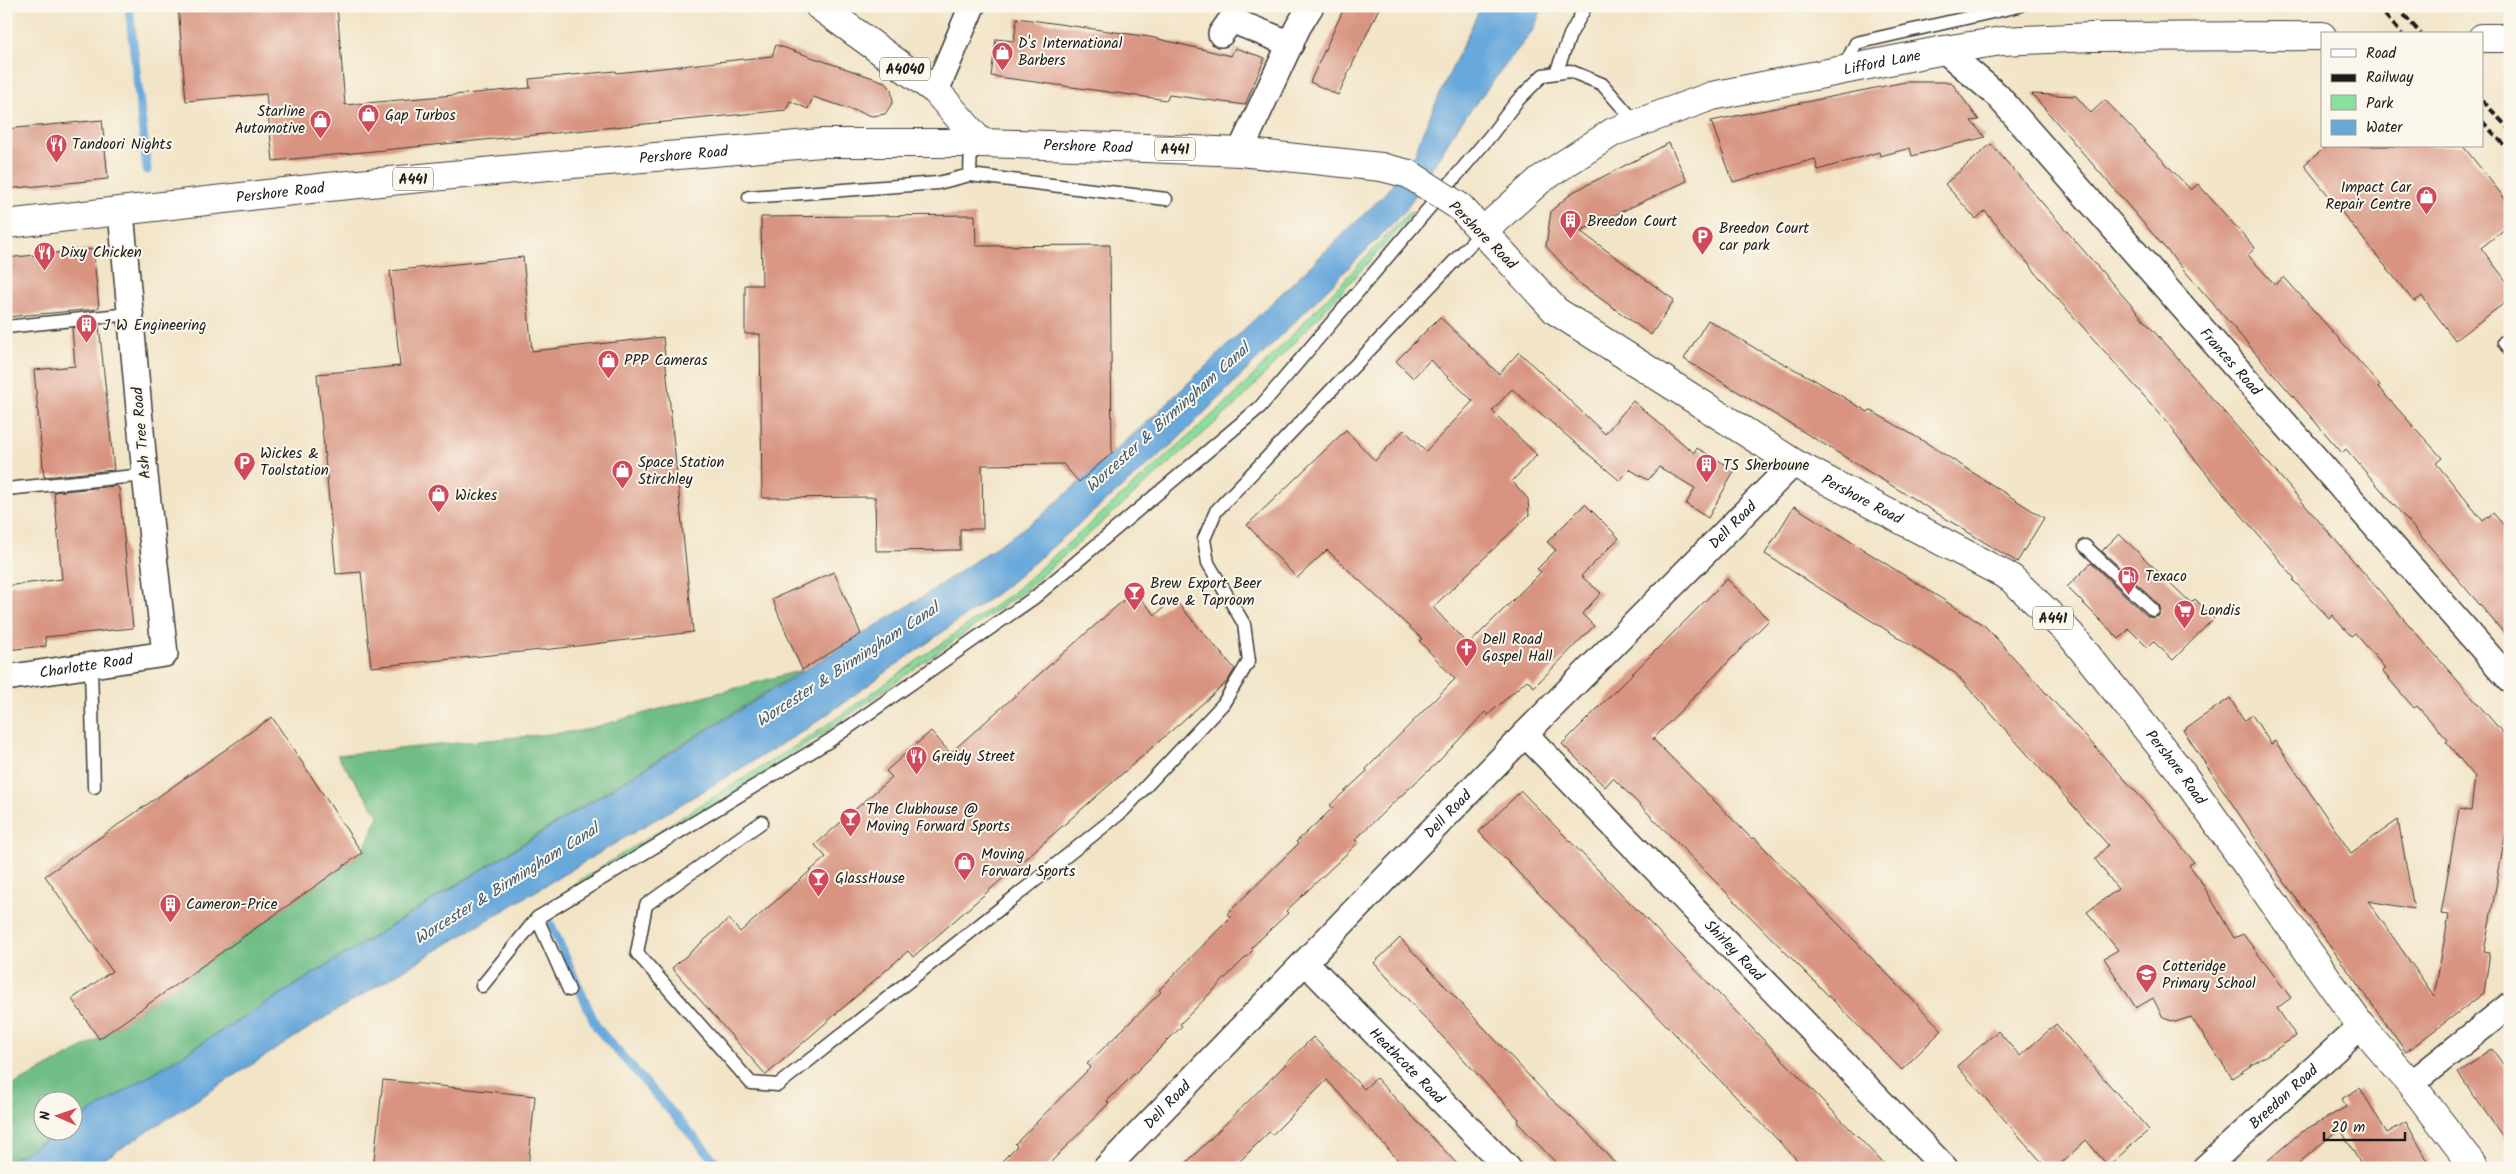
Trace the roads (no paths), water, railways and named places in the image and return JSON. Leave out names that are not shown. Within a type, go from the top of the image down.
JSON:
[{"type":"main road","name":"A4040","points":[[819,6],[936,92],[976,143]]},
{"type":"main road","name":"Lifford Lane","points":[[1482,232],[1540,180],[1612,132],[1712,96],[1944,50],[2002,41],[2092,37],[2321,36]]},
{"type":"main road","points":[[2484,38],[2510,38]]},
{"type":"main road","name":"Pershore Road","points":[[6,224],[328,187],[516,168],[821,143],[976,143],[1240,152],[1381,167],[1409,174],[1460,207],[1556,311],[1794,463],[2011,578],[2070,634],[2178,768],[2361,1026],[2411,1084],[2475,1168]]},
{"type":"street","points":[[936,92],[972,6]]},
{"type":"street","points":[[1240,152],[1311,6]]},
{"type":"street","points":[[1221,34],[1231,20],[1291,44]]},
{"type":"street","name":"Frances Road","points":[[1944,50],[1997,95],[2510,680]]},
{"type":"street","points":[[1256,119],[1268,156]]},
{"type":"street","name":"Ash Tree Road","points":[[121,212],[145,475],[165,654]]},
{"type":"street","name":"Dell Road","points":[[1106,1168],[1306,963],[1525,734],[1794,463]]},
{"type":"street","name":"Charlotte Road","points":[[6,678],[165,654]]},
{"type":"street","name":"Shirley Road","points":[[1525,734],[1945,1168]]},
{"type":"street","name":"Heathcote Road","points":[[1306,963],[1508,1168]]},
{"type":"street","points":[[2411,1084],[2510,1005]]},
{"type":"street","name":"Breedon Road","points":[[2206,1168],[2361,1026]]},
{"type":"lane","points":[[1556,73],[1570,35],[1586,6]]},
{"type":"lane","points":[[1842,71],[1856,43],[2018,6]]},
{"type":"lane","points":[[482,986],[537,918],[829,741],[1035,597],[1260,407],[1485,143],[1517,101],[1542,75],[1570,71],[1602,84],[1636,123]]},
{"type":"lane","points":[[970,175],[976,143]]},
{"type":"lane","points":[[749,196],[938,183],[970,175],[1166,199]]},
{"type":"lane","points":[[762,822],[646,905],[637,953],[751,1083],[778,1085],[1123,811],[1223,704],[1249,661],[1244,624],[1208,563],[1204,540],[1216,511],[1482,232]]},
{"type":"lane","points":[[6,327],[130,314]]},
{"type":"lane","points":[[6,489],[145,475]]},
{"type":"lane","points":[[2085,546],[2153,610]]},
{"type":"lane","points":[[91,665],[94,787]]},
{"type":"lane","points":[[537,918],[569,990]]},
{"type":"water","name":"Worcester & Birmingham Canal","points":[[1481,6],[1543,6],[1533,30],[1458,126],[1405,211],[1176,441],[1003,589],[805,730],[342,1007],[90,1168],[6,1168],[6,1163],[42,1142],[82,1142],[82,1117],[916,601],[1040,517],[1155,415],[1383,196],[1416,152],[1422,133]]},
{"type":"waterway","points":[[129,6],[147,170]]},
{"type":"waterway","points":[[551,925],[597,1028],[721,1168]]},
{"type":"railway","points":[[2377,6],[2400,32]]},
{"type":"railway","points":[[2396,6],[2419,32]]},
{"type":"railway","points":[[2484,102],[2510,130]]},
{"type":"railway","points":[[2484,123],[2510,151]]},
{"type":"place","name":"D's International Barbers","points":[[1002,71]]},
{"type":"place","name":"Gap Turbos","points":[[369,134]]},
{"type":"place","name":"Starline Automotive","points":[[321,139]]},
{"type":"place","name":"Tandoori Nights","points":[[56,163]]},
{"type":"place","name":"Impact Car Repair Centre","points":[[2427,215]]},
{"type":"place","name":"Breedon Court","points":[[1571,240]]},
{"type":"place","name":"Breedon Court car park","points":[[1703,256]]},
{"type":"place","name":"Dixy Chicken","points":[[44,271]]},
{"type":"place","name":"J W Engineering","points":[[87,344]]},
{"type":"place","name":"PPP Cameras","points":[[608,379]]},
{"type":"place","name":"Wickes & Toolstation","points":[[244,481]]},
{"type":"place","name":"TS Sherboune","points":[[1707,484]]},
{"type":"place","name":"Space Station Stirchley","points":[[622,490]]},
{"type":"place","name":"Wickes","points":[[439,514]]},
{"type":"place","name":"Texaco","points":[[2129,595]]},
{"type":"place","name":"Brew Export Beer Cave & Taproom","points":[[1134,611]]},
{"type":"place","name":"Londis","points":[[2184,629]]},
{"type":"place","name":"Dell Road Gospel Hall","points":[[1466,667]]},
{"type":"place","name":"Greidy Street","points":[[916,775]]},
{"type":"place","name":"The Clubhouse @ Moving Forward Sports","points":[[850,837]]},
{"type":"place","name":"Moving Forward Sports","points":[[965,882]]},
{"type":"place","name":"GlassHouse","points":[[819,897]]},
{"type":"place","name":"Cameron-Price","points":[[170,923]]},
{"type":"place","name":"Cotteridge Primary School","points":[[2146,994]]}]
